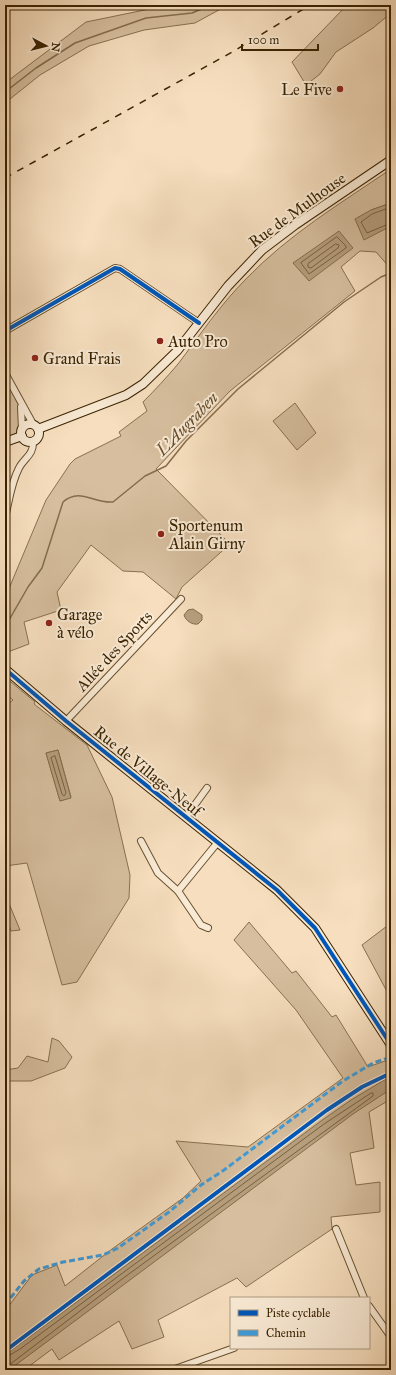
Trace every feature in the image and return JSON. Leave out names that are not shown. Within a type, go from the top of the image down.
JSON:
[{"type":"street","name":"Rue de Mulhouse","points":[[35,427],[126,395],[143,384],[177,351],[228,286],[262,250],[295,225],[391,160]]},
{"type":"street","points":[[5,331],[115,268],[120,269],[199,323]]},
{"type":"street","points":[[5,373],[35,427],[38,437],[33,441],[30,455],[22,463],[16,475],[5,518]]},
{"type":"street","points":[[20,402],[22,413],[22,433],[25,440],[33,441]]},
{"type":"street","points":[[5,442],[22,433],[27,424],[35,427]]},
{"type":"street","name":"Allée des Sports","points":[[66,721],[181,599]]},
{"type":"street","name":"Rue de Village-Neuf","points":[[5,670],[66,721],[277,890],[315,928],[391,1045]]},
{"type":"street","points":[[186,817],[207,788]]},
{"type":"street","points":[[141,841],[158,873],[178,891],[201,925],[208,928]]},
{"type":"street","points":[[178,891],[218,842]]},
{"type":"street","points":[[336,1229],[364,1297]]},
{"type":"street","points":[[370,1307],[391,1337]]},
{"type":"street","points":[[172,1370],[231,1349]]},
{"type":"shaded area","points":[[169,5],[228,5],[195,23],[144,30],[89,46],[40,75],[5,103],[5,83],[86,22]]},
{"type":"shaded area","points":[[347,5],[391,5],[391,13],[373,28],[336,52],[320,74],[306,85],[292,62]]},
{"type":"shaded area","points":[[391,169],[391,203],[371,210],[385,229],[391,226],[391,269],[376,252],[360,251],[341,267],[355,291],[230,391],[156,469],[230,544],[182,587],[176,599],[143,572],[123,571],[91,545],[57,592],[61,610],[24,622],[29,644],[5,653],[5,598],[46,500],[70,464],[75,459],[121,436],[119,432],[147,411],[143,402],[178,364],[210,320],[262,263],[316,220]]},
{"type":"shaded area","points":[[5,373],[18,401],[21,424],[19,433],[5,438]]},
{"type":"shaded area","points":[[295,403],[316,433],[297,450],[273,421]]},
{"type":"shaded area","points":[[5,677],[35,702],[34,704],[87,745],[112,797],[130,875],[129,898],[77,982],[62,985],[27,863],[5,866],[5,706],[13,700],[5,694]],"holes":[[[58,750],[71,797],[60,801],[46,753]]]},
{"type":"shaded area","points":[[5,894],[20,930],[11,931],[5,915]]},
{"type":"shaded area","points":[[249,922],[292,973],[296,971],[332,1017],[336,1015],[368,1067],[391,1059],[391,1099],[369,1112],[374,1148],[350,1153],[356,1185],[380,1182],[380,1212],[331,1217],[332,1229],[246,1287],[237,1278],[158,1320],[164,1337],[132,1349],[119,1321],[59,1360],[52,1349],[24,1370],[5,1370],[5,1308],[8,1307],[32,1275],[57,1265],[65,1286],[112,1249],[183,1198],[201,1181],[176,1141],[248,1147],[343,1078],[296,1010],[234,940]]},
{"type":"shaded area","points":[[391,923],[391,999],[362,945]]},
{"type":"shaded area","points":[[52,1038],[59,1041],[72,1057],[65,1068],[31,1081],[5,1081],[5,1070],[18,1068],[27,1056],[48,1062]]},
{"type":"water","points":[[391,203],[391,226],[364,240],[355,219],[371,210]]},
{"type":"water","points":[[339,231],[353,248],[309,281],[293,263]]},
{"type":"water","points":[[193,609],[202,615],[202,620],[198,624],[190,622],[184,615],[188,610]]},
{"type":"water","points":[[58,750],[71,798],[60,801],[46,753]]},
{"type":"water","points":[[391,1076],[391,1089],[353,1114],[9,1370],[5,1370],[5,1355],[321,1121],[351,1100]]},
{"type":"waterway","points":[[5,92],[36,68],[75,43],[146,18],[192,13],[211,5]]},
{"type":"waterway","name":"L'Augraben","points":[[5,627],[28,587],[42,568],[63,502],[75,496],[113,502],[145,476],[166,466],[186,441],[238,389],[344,302],[381,277],[391,273]]},
{"type":"railway","points":[[5,178],[234,51],[310,5]]},
{"type":"marked path","points":[[5,1305],[24,1281],[39,1269],[63,1262],[103,1255],[118,1248],[169,1212],[201,1185],[224,1170],[343,1081],[373,1063],[391,1057]]},
{"type":"cycle path","points":[[5,331],[115,268],[120,269],[199,323]]},
{"type":"cycle path","points":[[5,669],[66,721],[277,890],[315,928],[391,1045]]},
{"type":"cycle path","points":[[5,1351],[327,1110],[362,1087],[391,1073]]},
{"type":"place","name":"Le Five","points":[[340,89]]},
{"type":"place","name":"Auto Pro","points":[[160,341]]},
{"type":"place","name":"Grand Frais","points":[[35,358]]},
{"type":"place","name":"Sportenum Alain Girny","points":[[161,534]]},
{"type":"place","name":"Garage à vélo","points":[[49,623]]}]
